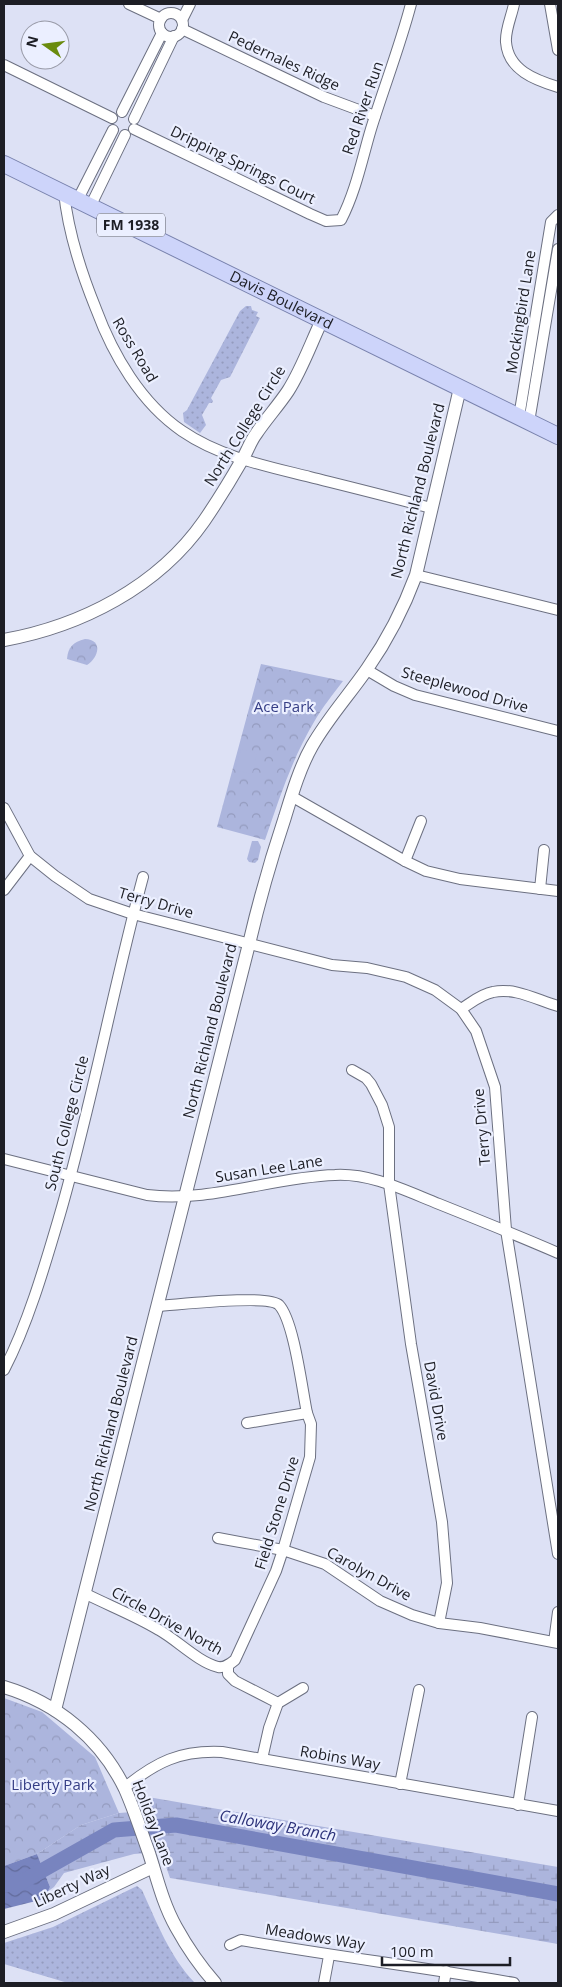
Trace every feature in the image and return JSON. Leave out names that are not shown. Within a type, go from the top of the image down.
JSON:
[{"type":"main road","name":"Davis Boulevard","points":[[4,164],[558,436]]},
{"type":"street","points":[[129,4],[160,19]]},
{"type":"street","points":[[78,199],[131,128],[190,4]]},
{"type":"street","name":"Red River Run","points":[[341,220],[351,200],[358,170],[375,116],[399,50],[408,4]]},
{"type":"street","points":[[514,4],[506,41],[513,63],[528,76],[558,87]]},
{"type":"street","points":[[550,4],[558,50]]},
{"type":"street","points":[[174,8],[178,15],[179,29],[166,36],[162,33],[159,26],[160,19],[174,8]]},
{"type":"street","name":"Pedernales Ridge","points":[[179,29],[331,100],[375,116]]},
{"type":"street","points":[[122,112],[162,33]]},
{"type":"street","points":[[4,65],[112,118]]},
{"type":"street","points":[[122,112],[129,113],[131,128],[117,134],[111,126],[112,118],[122,112]]},
{"type":"street","name":"Dripping Springs Court","points":[[131,128],[310,214],[326,221],[341,220]]},
{"type":"street","points":[[78,199],[113,130]]},
{"type":"street","name":"Ross Road","points":[[78,199],[80,267],[107,339],[135,384],[162,414],[181,431],[208,446],[242,460],[431,508]]},
{"type":"street","name":"Mockingbird Lane","points":[[524,419],[551,222],[558,215]]},
{"type":"street","name":"Mockingbird Lane","points":[[524,419],[558,249]]},
{"type":"street","name":"North College Circle","points":[[4,640],[35,634],[73,621],[105,606],[153,574],[190,540],[205,520],[242,460],[255,434],[289,389],[322,320]]},
{"type":"street","name":"North Richland Boulevard","points":[[55,1710],[86,1594],[263,886],[292,796],[311,747],[334,712],[367,670],[396,624],[416,575],[460,388]]},
{"type":"street","points":[[416,575],[558,610]]},
{"type":"street","name":"Steeplewood Drive","points":[[367,670],[394,686],[415,695],[558,731]]},
{"type":"street","points":[[292,796],[405,861],[426,871],[460,879],[558,891]]},
{"type":"street","name":"Terry Drive","points":[[4,808],[30,856],[89,899],[133,914],[332,965],[367,968],[406,976],[435,990],[461,1009],[476,1031],[495,1087],[506,1230],[558,1554]]},
{"type":"street","points":[[405,861],[421,821]]},
{"type":"street","points":[[540,889],[544,850]]},
{"type":"street","points":[[4,890],[30,856]]},
{"type":"street","name":"South College Circle","points":[[4,1370],[22,1328],[44,1265],[71,1175],[133,914],[144,877]]},
{"type":"street","points":[[461,1009],[492,992],[506,991],[520,992],[558,1006]]},
{"type":"street","name":"David Drive","points":[[352,1070],[366,1078],[371,1084],[382,1104],[389,1127],[389,1184],[411,1344],[442,1522],[447,1583],[439,1623]]},
{"type":"street","name":"Susan Lee Lane","points":[[4,1159],[147,1195],[185,1196],[278,1180],[354,1175],[389,1184],[506,1230],[558,1253]]},
{"type":"street","name":"Field Stone Drive","points":[[157,1306],[248,1300],[266,1300],[278,1305],[285,1316],[292,1340],[311,1424],[310,1457],[284,1550],[235,1660],[228,1665]]},
{"type":"street","points":[[247,1423],[307,1413]]},
{"type":"street","name":"Carolyn Drive","points":[[218,1538],[284,1550],[326,1564],[380,1601],[412,1615],[439,1623],[480,1628],[556,1643]]},
{"type":"street","name":"Circle Drive North","points":[[86,1594],[158,1629],[206,1662],[217,1667],[228,1665],[228,1674],[235,1681],[278,1703]]},
{"type":"street","points":[[556,1643],[558,1612]]},
{"type":"street","name":"Holiday Lane","points":[[4,1687],[30,1696],[55,1710],[93,1741],[103,1754],[124,1788],[151,1860],[159,1888],[176,1926],[196,1959],[215,1983]]},
{"type":"street","points":[[262,1759],[269,1728],[278,1703],[303,1688]]},
{"type":"street","points":[[400,1784],[419,1690]]},
{"type":"street","points":[[518,1805],[532,1717]]},
{"type":"street","name":"Robins Way","points":[[124,1788],[156,1765],[170,1758],[202,1751],[222,1752],[558,1811]]},
{"type":"street","name":"Liberty Way","points":[[4,1932],[54,1914],[151,1860]]},
{"type":"street","name":"Meadows Way","points":[[230,1945],[241,1940],[329,1956],[446,1971],[514,1983]]},
{"type":"street","points":[[324,1983],[329,1956]]},
{"type":"street","points":[[444,1983],[446,1971]]},
{"type":"green space","points":[[246,306],[251,306],[252,310],[258,312],[256,316],[260,318],[230,377],[221,380],[211,398],[212,403],[209,403],[202,415],[206,425],[200,433],[184,422],[183,413],[187,410],[240,311]]},
{"type":"green space","points":[[85,639],[95,642],[97,646],[96,654],[91,662],[87,665],[67,659],[72,646]]},
{"type":"green space","name":"Ace Park","points":[[261,664],[343,681],[317,717],[299,750],[286,780],[265,840],[217,827]]},
{"type":"green space","points":[[241,749],[257,753],[252,774],[235,770]]},
{"type":"green space","points":[[252,841],[258,841],[261,847],[258,860],[255,863],[249,862],[247,859]]},
{"type":"green space","name":"Liberty Park","points":[[4,1698],[42,1712],[95,1757],[119,1813],[81,1825],[37,1854],[4,1866]]},
{"type":"green space","points":[[142,1796],[558,1867],[558,1944],[170,1878],[161,1852],[134,1854],[64,1873],[54,1887],[47,1892],[50,1887],[37,1854],[81,1825],[119,1813],[146,1811]]},
{"type":"green space","points":[[137,1886],[142,1890],[171,1951],[195,1983],[68,1983],[4,1964],[4,1943],[53,1927]]},
{"type":"water","points":[[37,1854],[50,1887],[44,1899],[4,1909],[4,1866]]},
{"type":"waterway","name":"Calloway Branch","points":[[4,1885],[20,1883],[114,1830],[176,1825],[558,1894]]}]
